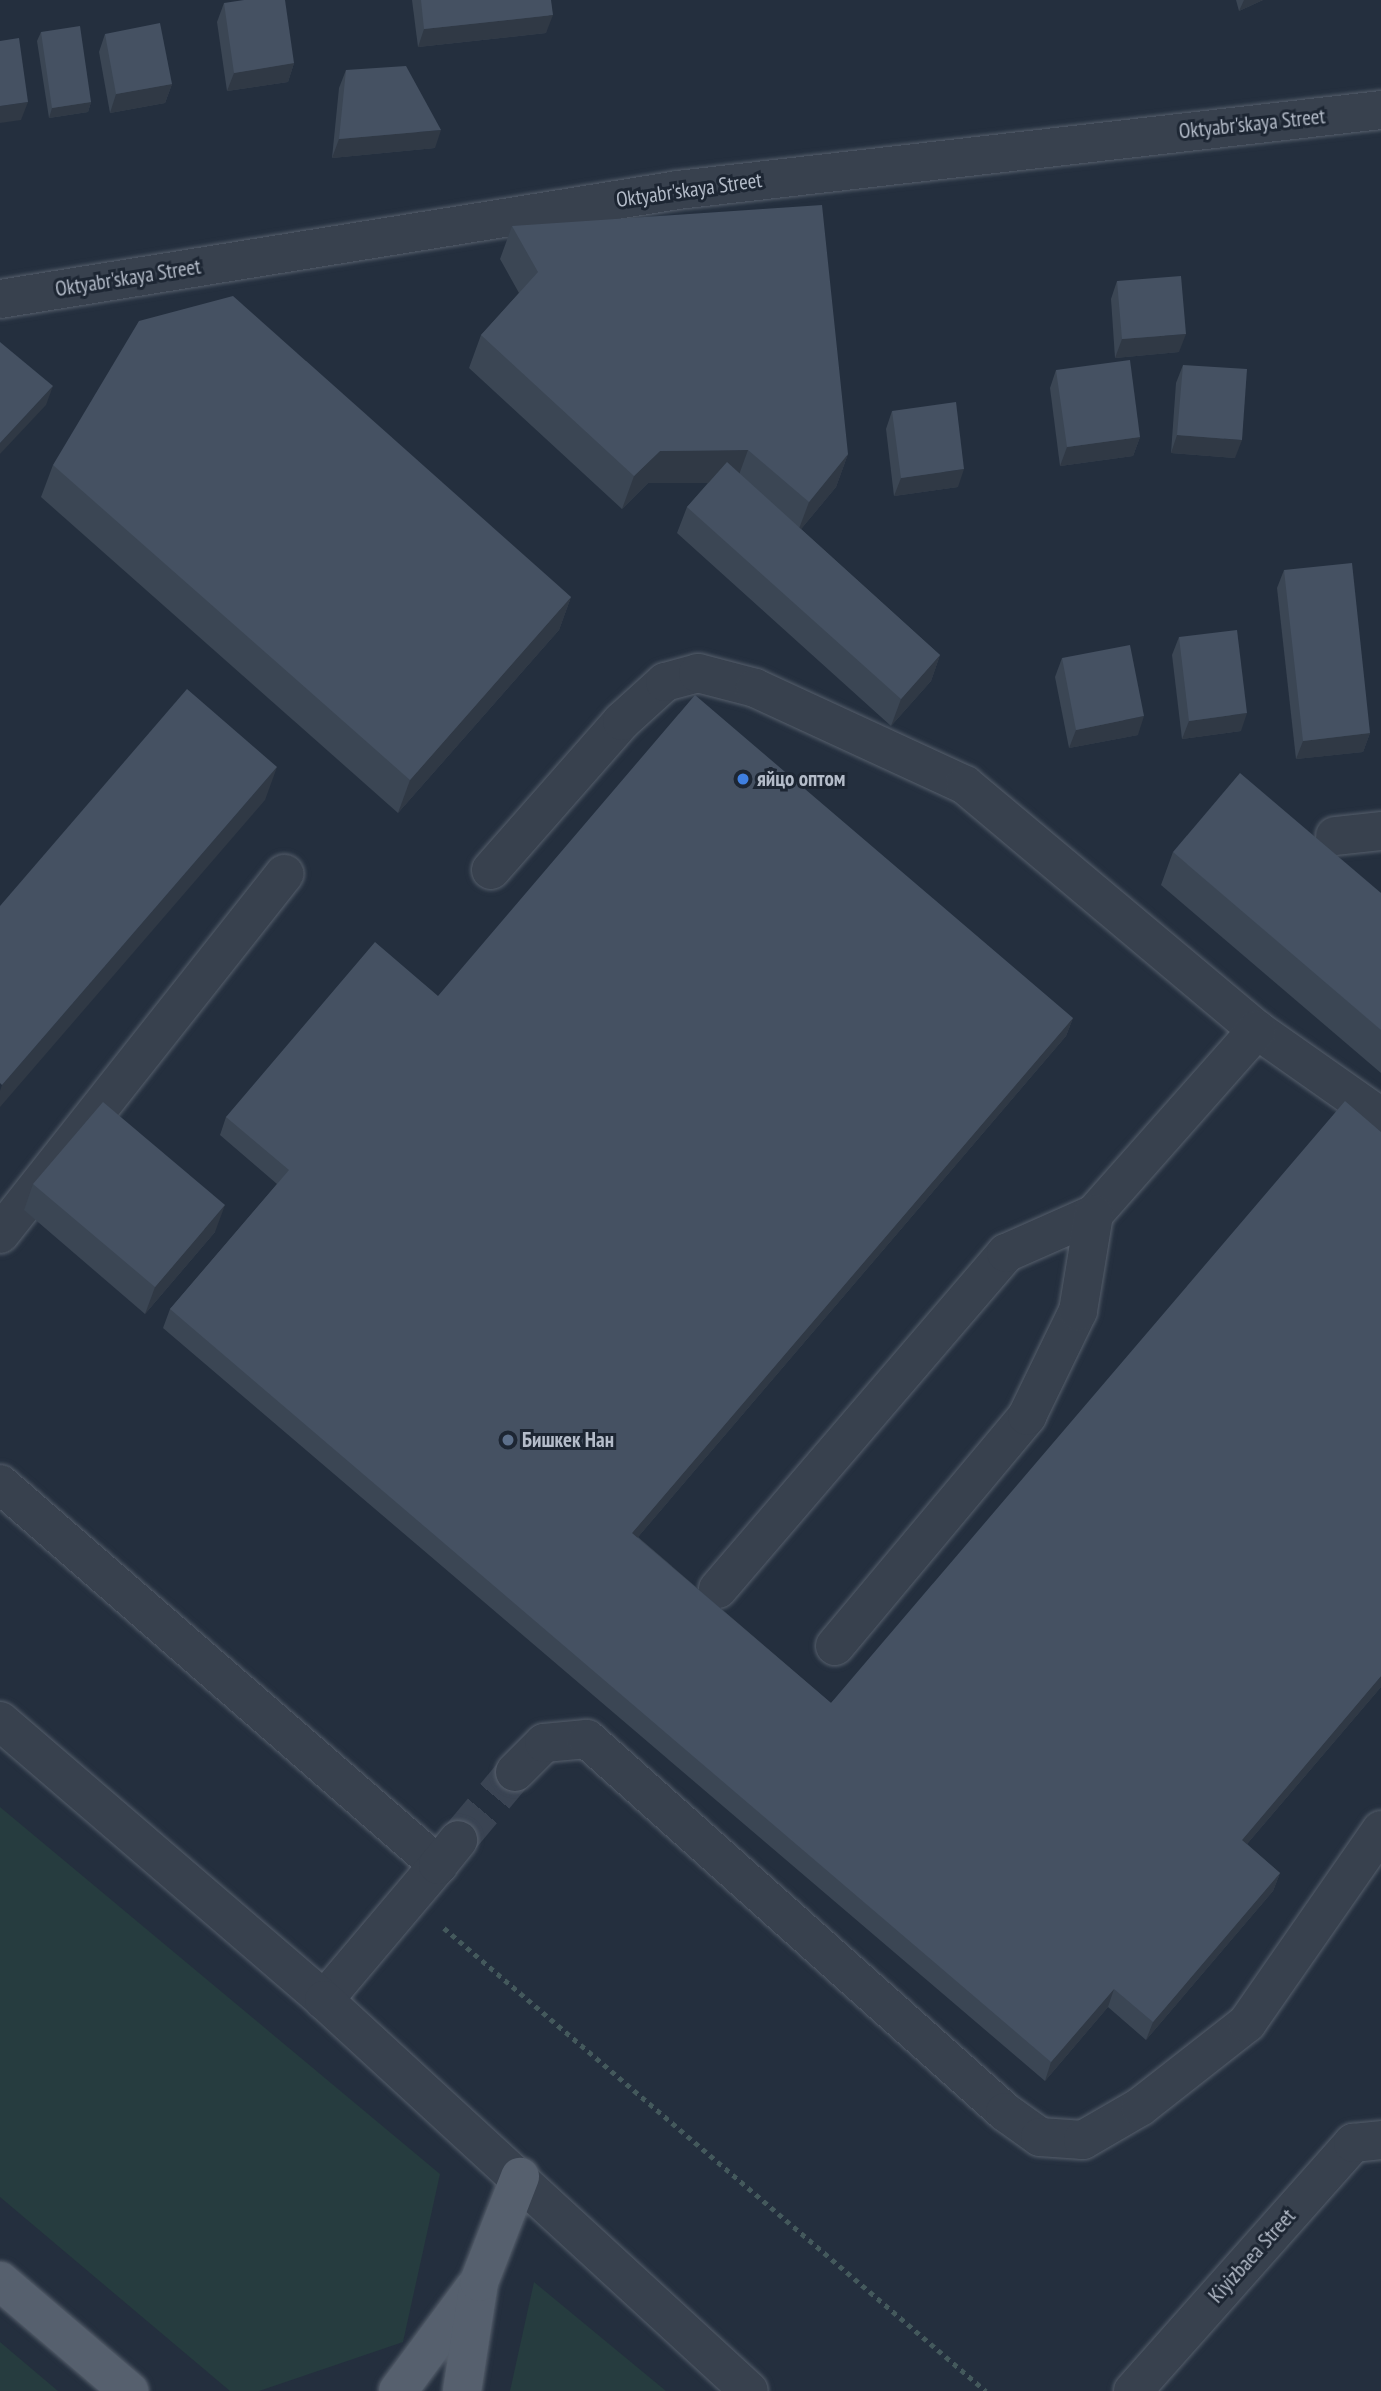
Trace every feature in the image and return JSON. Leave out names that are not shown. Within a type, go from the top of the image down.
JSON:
[{"type":"main road","points":[[462,2391],[479,2282],[520,2177]]},
{"type":"main road","points":[[0,2281],[129,2391]]},
{"type":"main road","points":[[398,2391],[479,2282]]},
{"type":"street","name":"Oktyabr'skaya Street","points":[[0,299],[678,190],[1381,110]]},
{"type":"street","points":[[491,870],[622,721],[665,682],[698,673],[755,688],[965,785],[1257,1030],[1381,1117]]},
{"type":"street","points":[[1335,836],[1381,831]]},
{"type":"street","points":[[0,1234],[284,874]]},
{"type":"street","points":[[718,1590],[1006,1253],[1094,1214],[1257,1030]]},
{"type":"street","points":[[835,1646],[1027,1416],[1078,1311],[1094,1214]]},
{"type":"street","points":[[0,1484],[448,1852],[324,2000]]},
{"type":"street","points":[[0,1721],[324,2000],[520,2177],[749,2391]]},
{"type":"street","points":[[515,1772],[544,1743],[587,1739],[1005,2112],[1040,2137],[1083,2140],[1140,2107],[1247,2023],[1381,1830]]},
{"type":"street","name":"Kiyizbaea Street","points":[[1133,2391],[1353,2143],[1381,2140]]},
{"type":"path","points":[[410,1898],[986,2391]]},
{"type":"green space","points":[[0,1807],[440,2174],[403,2342],[259,2391],[230,2391],[0,2197]]},
{"type":"green space","points":[[534,2282],[666,2391],[510,2391]]},
{"type":"green space","points":[[0,2342],[58,2391],[0,2391]]},
{"type":"building","points":[[285,0],[294,63],[234,73],[224,3]]},
{"type":"building","points":[[421,0],[551,0],[553,15],[424,29]]},
{"type":"building","points":[[160,23],[172,84],[116,94],[105,34]]},
{"type":"building","points":[[80,26],[91,102],[52,108],[41,32]]},
{"type":"building","points":[[19,38],[28,102],[0,106],[0,41]]},
{"type":"building","points":[[406,66],[441,130],[339,139],[346,70]]},
{"type":"building","points":[[822,205],[848,454],[809,502],[748,450],[660,451],[634,476],[481,335],[538,272],[512,226]]},
{"type":"building","points":[[1181,276],[1186,334],[1122,339],[1117,281]]},
{"type":"building","points":[[233,296],[571,597],[410,780],[53,465],[139,321]]},
{"type":"building","points":[[0,342],[53,386],[0,443]]},
{"type":"building","points":[[1130,360],[1140,437],[1067,447],[1056,370]]},
{"type":"building","points":[[1183,365],[1247,369],[1242,440],[1177,435]]},
{"type":"building","points":[[956,402],[964,469],[901,478],[892,411]]},
{"type":"building","points":[[727,462],[940,655],[901,699],[687,507]]},
{"type":"building","points":[[1352,563],[1370,733],[1303,741],[1284,570]]},
{"type":"building","points":[[1237,630],[1247,713],[1189,721],[1179,637]]},
{"type":"building","points":[[1130,645],[1144,716],[1076,730],[1062,658]]},
{"type":"building","points":[[187,689],[277,767],[2,1085],[0,906]]},
{"type":"building","name":"Бишкек Нан","points":[[695,695],[1073,1018],[632,1533],[831,1703],[1345,1101],[1381,1132],[1381,1676],[1242,1840],[1280,1873],[1153,2022],[1114,1989],[1051,2062],[170,1309],[289,1170],[226,1117],[375,942],[438,996]]},
{"type":"building","points":[[1240,773],[1381,893],[1381,1030],[1173,852]]},
{"type":"building","points":[[103,1102],[225,1205],[155,1287],[33,1184]]},
{"type":"tunnel","points":[[458,1840],[515,1772]]},
{"type":"place","name":"яйцо оптом","points":[[743,779]]},
{"type":"place","name":"Бишкек Нан","points":[[508,1440]]}]
